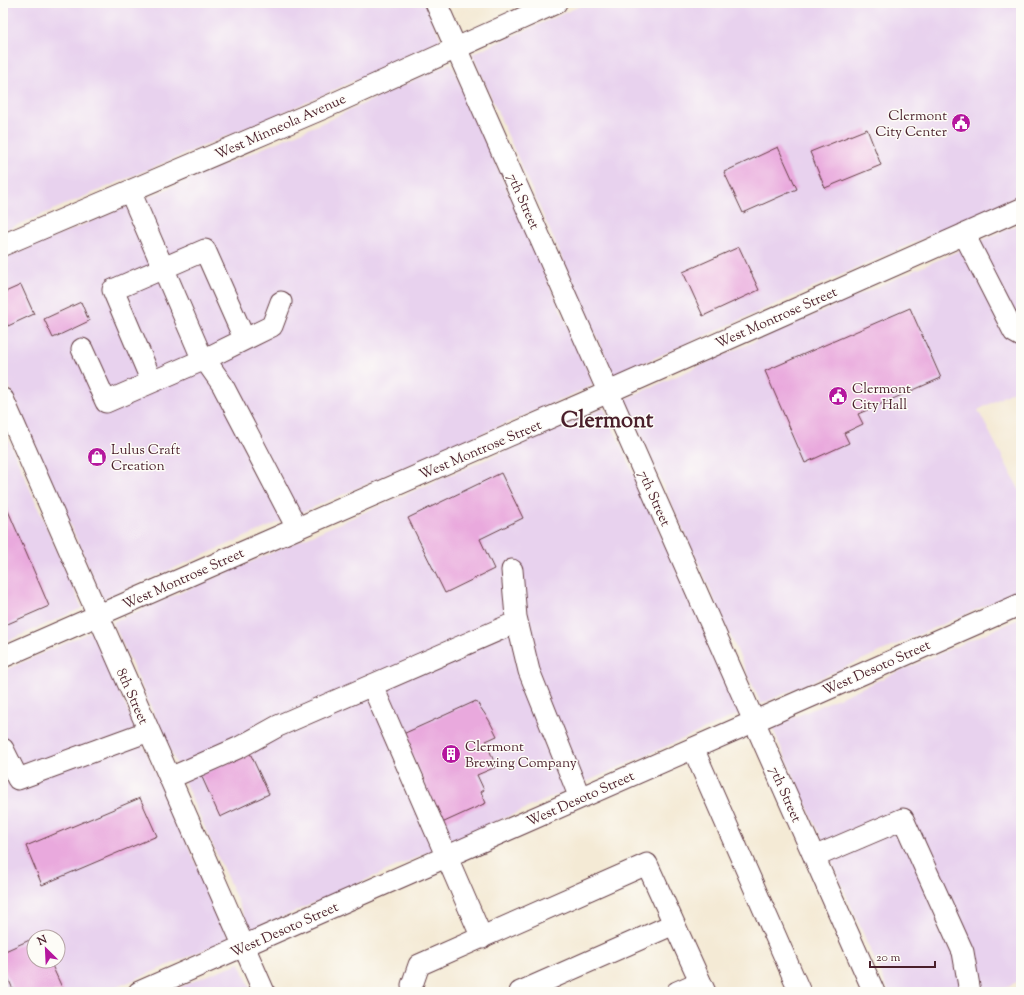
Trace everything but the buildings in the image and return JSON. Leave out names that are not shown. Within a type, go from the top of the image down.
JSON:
[{"type":"street","name":"7th Street","points":[[436,3],[874,992]]},
{"type":"street","name":"West Minneola Avenue","points":[[3,245],[324,108],[556,3]]},
{"type":"street","points":[[130,191],[199,350],[222,384],[297,528]]},
{"type":"street","name":"West Montrose Street","points":[[3,657],[1021,209]]},
{"type":"street","points":[[964,234],[1019,336]]},
{"type":"street","points":[[152,382],[113,290],[205,250],[244,338]]},
{"type":"street","points":[[82,349],[106,402],[205,359],[244,338],[272,326],[281,302]]},
{"type":"street","name":"8th Street","points":[[3,399],[264,992]]},
{"type":"street","points":[[512,570],[517,622],[529,671],[580,798]]},
{"type":"street","name":"West Desoto Street","points":[[139,992],[1021,604]]},
{"type":"street","points":[[170,778],[240,747],[278,726],[517,622]]},
{"type":"street","points":[[372,685],[482,938]]},
{"type":"street","points":[[3,749],[18,779],[149,731]]},
{"type":"street","points":[[693,748],[800,992]]},
{"type":"street","points":[[814,857],[904,819],[963,952],[970,992]]},
{"type":"street","points":[[412,990],[419,965],[647,864],[702,987],[677,992]]},
{"type":"street","points":[[520,992],[674,924]]},
{"type":"shaded area","points":[[3,3],[425,3],[441,40],[319,97],[3,231]]},
{"type":"shaded area","points":[[587,3],[1021,3],[1021,195],[614,376],[472,54]]},
{"type":"shaded area","points":[[451,63],[594,385],[103,599],[3,372],[3,259],[329,120]]},
{"type":"shaded area","points":[[1021,223],[1021,387],[978,410],[1021,493],[1021,590],[761,704],[625,399]]},
{"type":"shaded area","points":[[604,408],[741,713],[251,931],[113,622]]},
{"type":"shaded area","points":[[3,427],[82,608],[3,643]]},
{"type":"shaded area","points":[[1021,618],[1021,980],[995,992],[889,992],[772,727]]},
{"type":"shaded area","points":[[92,631],[230,939],[105,992],[3,992],[3,671]]},
{"type":"shaded area","points":[[240,963],[252,992],[168,992],[215,972]]},
{"type":"place","name":"Clermont City Center","points":[[961,123]]},
{"type":"place","name":"Clermont City Hall","points":[[838,396]]},
{"type":"place","name":"Lulus Craft Creation","points":[[97,457]]},
{"type":"place","name":"Clermont Brewing Company","points":[[451,754]]},
{"type":"district","name":"Clermont","points":[[607,419]]}]
